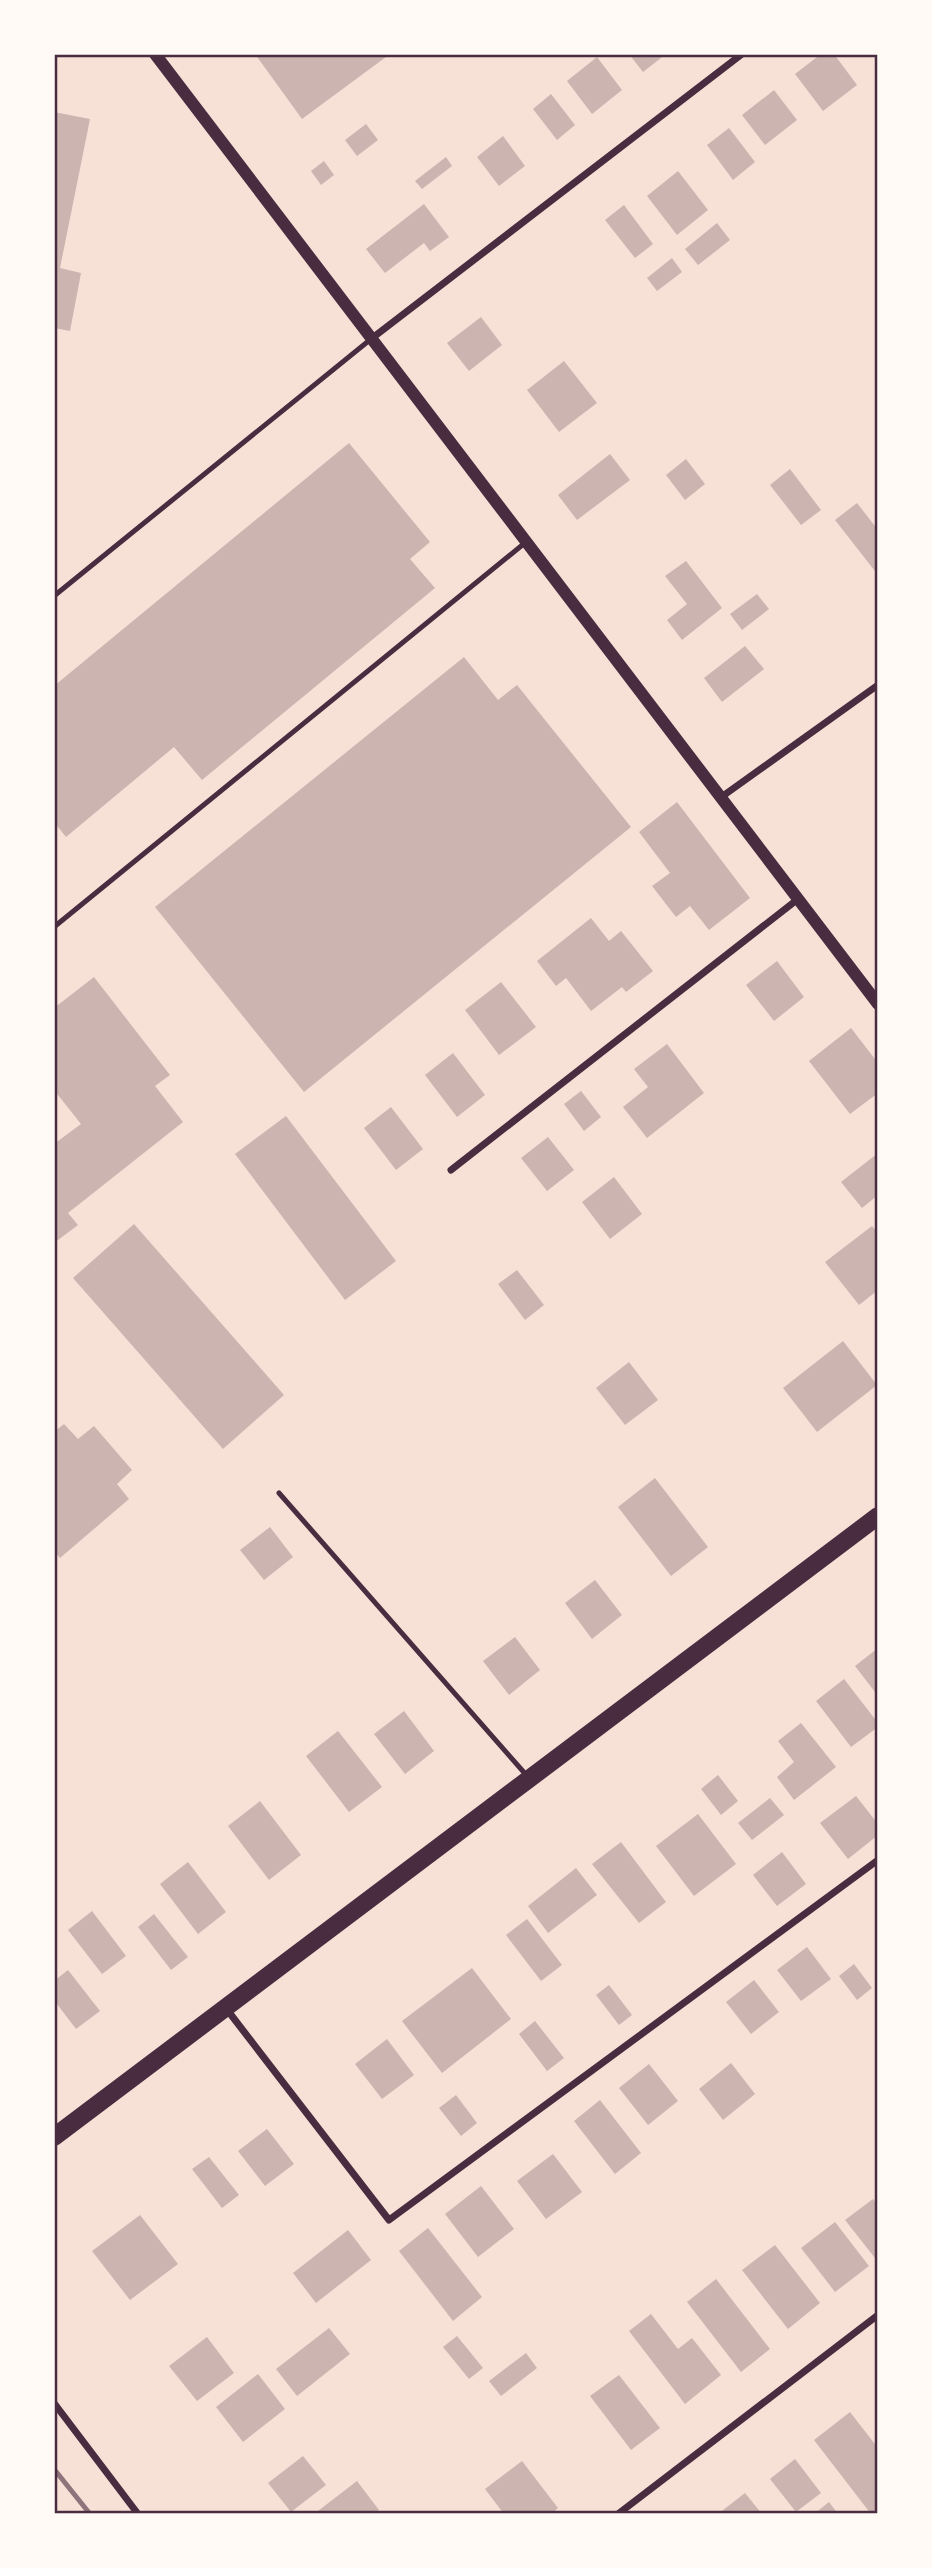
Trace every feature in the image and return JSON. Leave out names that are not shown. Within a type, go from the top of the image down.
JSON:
[{"type":"main road","points":[[54,2137],[878,1516]]},
{"type":"street","points":[[155,54],[878,1004]]},
{"type":"street","points":[[371,339],[741,54]]},
{"type":"street","points":[[720,798],[878,685]]},
{"type":"street","points":[[451,1170],[798,899]]},
{"type":"street","points":[[225,2007],[389,2220],[878,1860]]},
{"type":"street","points":[[618,2514],[878,2315]]},
{"type":"street","points":[[54,2403],[138,2514]]},
{"type":"lane","points":[[54,596],[371,339]]},
{"type":"lane","points":[[54,928],[526,542]]},
{"type":"lane","points":[[279,1493],[530,1779]]},
{"type":"building","points":[[255,54],[390,54],[302,119]]},
{"type":"building","points":[[629,54],[666,54],[643,72]]},
{"type":"building","points":[[821,54],[834,54],[857,85],[823,111],[795,74]]},
{"type":"building","points":[[597,57],[622,90],[592,114],[567,81]]},
{"type":"building","points":[[774,90],[797,120],[765,145],[742,115]]},
{"type":"building","points":[[551,94],[575,125],[557,140],[533,109]]},
{"type":"building","points":[[54,112],[90,119],[60,268],[81,273],[70,331],[54,328]]},
{"type":"building","points":[[366,124],[378,140],[357,156],[345,140]]},
{"type":"building","points":[[729,128],[755,162],[733,180],[707,145]]},
{"type":"building","points":[[503,136],[525,166],[499,186],[477,157]]},
{"type":"building","points":[[446,157],[452,166],[422,189],[415,181]]},
{"type":"building","points":[[324,161],[334,175],[321,185],[311,171]]},
{"type":"building","points":[[678,171],[708,210],[677,235],[647,196]]},
{"type":"building","points":[[424,204],[449,237],[430,251],[424,243],[385,273],[366,249]]},
{"type":"building","points":[[624,205],[653,244],[635,258],[605,220]]},
{"type":"building","points":[[717,223],[730,240],[698,265],[685,249]]},
{"type":"building","points":[[672,258],[682,272],[657,291],[647,278]]},
{"type":"building","points":[[481,317],[502,345],[469,371],[447,343]]},
{"type":"building","points":[[564,361],[597,403],[559,432],[527,390]]},
{"type":"building","points":[[349,443],[430,542],[410,559],[435,588],[202,780],[174,747],[66,837],[54,822],[54,686]]},
{"type":"building","points":[[610,454],[630,480],[577,520],[558,495]]},
{"type":"building","points":[[686,459],[705,484],[685,500],[666,475]]},
{"type":"building","points":[[790,469],[821,510],[801,525],[770,485]]},
{"type":"building","points":[[857,503],[878,530],[878,575],[835,520]]},
{"type":"building","points":[[686,561],[722,608],[682,640],[667,620],[687,604],[665,576]]},
{"type":"building","points":[[757,594],[769,609],[742,630],[730,614]]},
{"type":"building","points":[[745,646],[764,669],[722,702],[704,678]]},
{"type":"building","points":[[464,657],[498,700],[517,685],[631,827],[304,1092],[155,907]]},
{"type":"building","points":[[677,802],[750,898],[709,930],[690,906],[676,917],[652,886],[670,873],[639,832]]},
{"type":"building","points":[[591,918],[609,941],[621,931],[653,971],[626,992],[622,987],[591,1011],[566,978],[556,986],[537,961]]},
{"type":"building","points":[[777,961],[804,997],[774,1021],[746,985]]},
{"type":"building","points":[[94,977],[170,1075],[155,1086],[183,1122],[68,1213],[78,1225],[54,1243],[54,1144],[81,1124],[54,1090],[54,1008]]},
{"type":"building","points":[[501,982],[536,1027],[499,1055],[465,1010]]},
{"type":"building","points":[[851,1028],[878,1063],[878,1093],[850,1114],[809,1061]]},
{"type":"building","points":[[667,1044],[704,1093],[647,1138],[623,1107],[648,1087],[634,1069]]},
{"type":"building","points":[[453,1053],[485,1095],[457,1117],[425,1075]]},
{"type":"building","points":[[581,1091],[601,1117],[584,1131],[564,1104]]},
{"type":"building","points":[[391,1107],[423,1149],[396,1170],[364,1128]]},
{"type":"building","points":[[286,1116],[396,1261],[345,1300],[235,1154]]},
{"type":"building","points":[[548,1137],[574,1170],[547,1191],[521,1158]]},
{"type":"building","points":[[878,1153],[878,1195],[862,1208],[841,1182]]},
{"type":"building","points":[[614,1177],[642,1214],[610,1239],[582,1202]]},
{"type":"building","points":[[134,1224],[284,1395],[223,1449],[73,1278]]},
{"type":"building","points":[[872,1226],[878,1233],[878,1290],[859,1305],[825,1262]]},
{"type":"building","points":[[517,1270],[544,1305],[525,1320],[498,1284]]},
{"type":"building","points":[[843,1341],[877,1385],[817,1432],[783,1388]]},
{"type":"building","points":[[629,1362],[658,1400],[625,1425],[596,1388]]},
{"type":"building","points":[[64,1424],[78,1439],[94,1426],[132,1470],[117,1484],[129,1499],[60,1558],[54,1551],[54,1432]]},
{"type":"building","points":[[655,1478],[708,1547],[671,1576],[618,1507]]},
{"type":"building","points":[[270,1527],[293,1557],[264,1580],[240,1550]]},
{"type":"building","points":[[595,1580],[622,1615],[592,1639],[565,1603]]},
{"type":"building","points":[[515,1637],[540,1670],[509,1695],[483,1661]]},
{"type":"building","points":[[878,1648],[878,1696],[855,1666]]},
{"type":"building","points":[[844,1679],[878,1723],[878,1727],[851,1747],[816,1701]]},
{"type":"building","points":[[404,1711],[434,1751],[405,1774],[374,1734]]},
{"type":"building","points":[[801,1723],[836,1767],[794,1800],[777,1777],[794,1762],[778,1741]]},
{"type":"building","points":[[338,1731],[382,1787],[349,1812],[306,1756]]},
{"type":"building","points":[[718,1775],[738,1801],[721,1815],[701,1789]]},
{"type":"building","points":[[856,1796],[878,1824],[878,1835],[848,1859],[820,1823]]},
{"type":"building","points":[[770,1798],[784,1815],[752,1840],[738,1823]]},
{"type":"building","points":[[260,1801],[301,1855],[269,1880],[228,1826]]},
{"type":"building","points":[[698,1814],[736,1864],[694,1896],[656,1846]]},
{"type":"building","points":[[621,1842],[666,1902],[639,1923],[592,1864]]},
{"type":"building","points":[[782,1852],[806,1884],[777,1906],[753,1875]]},
{"type":"building","points":[[188,1862],[226,1912],[198,1934],[160,1884]]},
{"type":"building","points":[[576,1868],[597,1895],[548,1933],[528,1906]]},
{"type":"building","points":[[92,1911],[126,1956],[102,1974],[68,1930]]},
{"type":"building","points":[[154,1914],[188,1957],[171,1970],[138,1927]]},
{"type":"building","points":[[527,1919],[562,1965],[541,1981],[506,1935]]},
{"type":"building","points":[[807,1947],[831,1979],[801,2001],[777,1970]]},
{"type":"building","points":[[854,1964],[872,1988],[857,2000],[839,1976]]},
{"type":"building","points":[[472,1968],[511,2019],[442,2073],[402,2021]]},
{"type":"building","points":[[68,1970],[100,2011],[76,2029],[54,2000],[54,1981]]},
{"type":"building","points":[[754,1980],[779,2012],[751,2034],[726,2002]]},
{"type":"building","points":[[609,1985],[632,2015],[619,2025],[596,1995]]},
{"type":"building","points":[[535,2021],[564,2058],[547,2071],[519,2034]]},
{"type":"building","points":[[387,2039],[414,2075],[382,2099],[355,2064]]},
{"type":"building","points":[[731,2063],[755,2094],[723,2120],[699,2089]]},
{"type":"building","points":[[649,2064],[678,2101],[648,2125],[619,2088]]},
{"type":"building","points":[[456,2095],[477,2123],[461,2136],[439,2108]]},
{"type":"building","points":[[600,2100],[641,2153],[615,2174],[574,2121]]},
{"type":"building","points":[[267,2129],[294,2164],[265,2186],[238,2151]]},
{"type":"building","points":[[553,2154],[582,2192],[546,2219],[517,2181]]},
{"type":"building","points":[[209,2157],[239,2195],[222,2208],[192,2169]]},
{"type":"building","points":[[481,2186],[514,2229],[478,2257],[445,2214]]},
{"type":"building","points":[[873,2199],[878,2205],[878,2256],[875,2258],[845,2220]]},
{"type":"building","points":[[140,2215],[178,2264],[130,2300],[92,2251]]},
{"type":"building","points":[[835,2222],[869,2266],[835,2292],[801,2248]]},
{"type":"building","points":[[428,2228],[482,2297],[453,2321],[399,2251]]},
{"type":"building","points":[[348,2230],[371,2260],[316,2303],[293,2273]]},
{"type":"building","points":[[775,2245],[820,2303],[788,2329],[742,2270]]},
{"type":"building","points":[[716,2279],[770,2349],[741,2372],[687,2302]]},
{"type":"building","points":[[651,2314],[678,2349],[692,2338],[721,2375],[685,2404],[629,2331]]},
{"type":"building","points":[[329,2328],[350,2354],[297,2396],[276,2369]]},
{"type":"building","points":[[457,2336],[483,2368],[469,2379],[443,2347]]},
{"type":"building","points":[[207,2337],[234,2373],[197,2401],[169,2366]]},
{"type":"building","points":[[526,2353],[537,2368],[501,2396],[489,2381]]},
{"type":"building","points":[[258,2374],[285,2409],[243,2442],[216,2407]]},
{"type":"building","points":[[619,2375],[660,2428],[631,2450],[590,2396]]},
{"type":"building","points":[[850,2412],[878,2448],[878,2514],[871,2514],[814,2440]]},
{"type":"building","points":[[303,2456],[326,2485],[291,2512],[268,2483]]},
{"type":"building","points":[[795,2459],[821,2493],[796,2512],[770,2479]]},
{"type":"building","points":[[522,2461],[558,2508],[551,2514],[504,2514],[485,2489]]},
{"type":"building","points":[[357,2481],[379,2510],[374,2514],[314,2514]]},
{"type":"building","points":[[745,2493],[762,2514],[718,2514]]},
{"type":"building","points":[[829,2502],[838,2514],[814,2514]]},
{"type":"railway","points":[[54,2469],[90,2514]]}]
